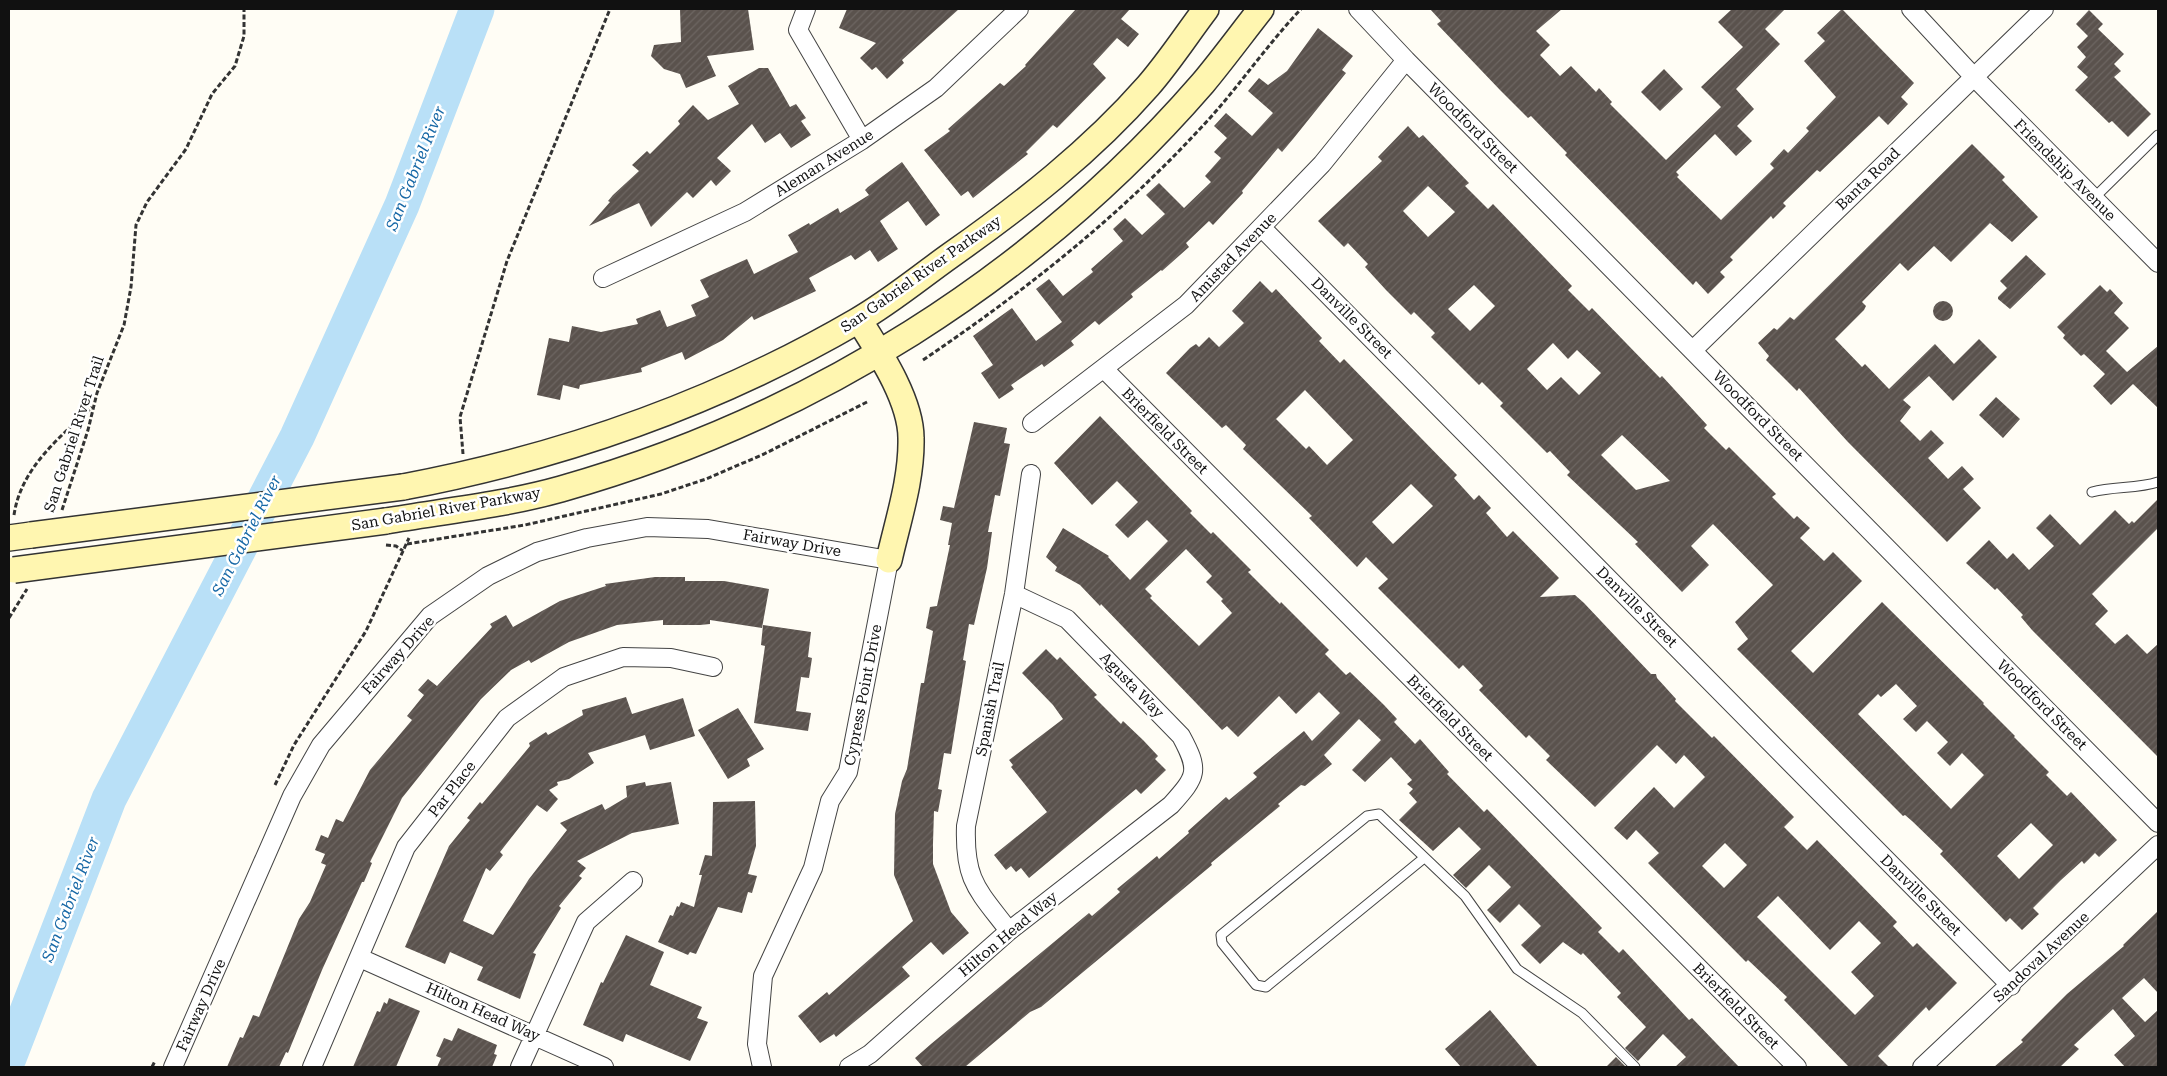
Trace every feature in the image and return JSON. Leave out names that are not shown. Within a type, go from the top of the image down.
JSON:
[{"type":"main road","name":"San Gabriel River Parkway","points":[[17,537],[402,487],[467,475],[529,459],[629,427],[704,398],[804,350],[859,320],[995,224],[1065,168],[1148,86],[1206,9]]},
{"type":"main road","name":"San Gabriel River Parkway","points":[[18,574],[384,533],[559,490],[631,468],[707,440],[772,411],[880,353],[964,298],[1027,251],[1085,203],[1174,114],[1204,82],[1261,9]]},
{"type":"main road","name":"Cypress Point Drive","points":[[859,320],[880,353],[901,398],[912,437],[910,468],[889,560]]},
{"type":"street","points":[[806,9],[798,30],[862,140]]},
{"type":"street","name":"Aleman Avenue","points":[[604,278],[745,212],[862,140],[936,88],[1019,9]]},
{"type":"street","name":"Woodford Street","points":[[1358,9],[1406,60],[2158,823]]},
{"type":"street","points":[[1911,9],[1973,76]]},
{"type":"street","name":"Banta Road","points":[[1693,350],[2044,9]]},
{"type":"street","name":"Amistad Avenue","points":[[1032,423],[1186,305],[1322,164],[1406,60]]},
{"type":"street","name":"Friendship Avenue","points":[[1973,76],[2158,263]]},
{"type":"street","name":"Danville Street","points":[[1262,228],[2011,986]]},
{"type":"street","name":"Brierfield Street","points":[[1104,369],[1797,1067]]},
{"type":"street","name":"Spanish Trail","points":[[1009,931],[974,886],[965,855],[966,826],[1014,594],[1031,474]]},
{"type":"street","name":"Fairway Drive","points":[[173,1067],[297,787],[321,745],[430,616],[488,576],[537,552],[587,538],[647,527],[708,529],[889,560]]},
{"type":"street","name":"Cypress Point Drive","points":[[762,1067],[756,1044],[763,976],[813,868],[830,801],[848,772],[889,560]]},
{"type":"street","name":"Agusta Way","points":[[1014,594],[1067,619],[1182,736],[1194,759],[1192,782],[1171,805]]},
{"type":"street","name":"Par Place","points":[[312,1067],[406,847],[507,718],[564,677],[623,657],[671,658],[713,667]]},
{"type":"street","name":"Hilton Head Way","points":[[849,1067],[870,1054],[1009,931],[1171,805]]},
{"type":"street","name":"Sandoval Avenue","points":[[1922,1067],[2011,986],[2158,845]]},
{"type":"street","points":[[520,1067],[586,922],[633,881]]},
{"type":"street","name":"Hilton Head Way","points":[[360,958],[604,1067]]},
{"type":"lane","points":[[2094,198],[2158,135]]},
{"type":"lane","points":[[2092,492],[2108,488],[2146,486],[2158,482]]},
{"type":"lane","points":[[1424,858],[1266,987],[1256,985],[1222,943],[1221,935],[1368,816],[1379,814],[1465,896],[1518,969],[1582,1013],[1635,1067]]},
{"type":"path","name":"San Gabriel River Trail","points":[[60,516],[88,430],[92,407],[124,325],[131,287],[136,225],[140,213],[178,164],[212,94],[235,66],[244,36],[244,9]]},
{"type":"path","points":[[467,475],[462,447],[460,417],[507,261],[610,9]]},
{"type":"path","points":[[407,544],[525,525],[662,494],[706,479],[764,454],[869,401]]},
{"type":"path","points":[[17,537],[16,499],[42,454],[92,407]]},
{"type":"path","points":[[384,533],[403,551]]},
{"type":"path","points":[[9,618],[15,612],[18,574]]},
{"type":"building","points":[[680,9],[748,9],[754,50],[707,56],[716,76],[686,88],[680,74],[664,69],[651,56],[654,45],[681,42]]},
{"type":"building","points":[[847,9],[959,9],[902,60],[904,63],[887,79],[876,67],[872,70],[860,58],[876,43],[839,28]]},
{"type":"building","points":[[1076,9],[1130,9],[1121,19],[1139,34],[1128,47],[1117,38],[1093,64],[1106,78],[1057,128],[1053,125],[1026,152],[1028,154],[973,198],[968,191],[961,196],[924,150],[950,131],[948,129],[1000,83],[1004,86],[1026,66]]},
{"type":"building","points":[[1430,9],[1562,9],[1536,31],[1550,45],[1540,55],[1560,76],[1571,66],[1596,92],[1599,88],[1612,102],[1610,104],[1666,160],[1721,107],[1701,87],[1743,47],[1718,22],[1732,9],[1785,9],[1765,29],[1780,44],[1736,89],[1754,109],[1737,126],[1752,141],[1736,156],[1715,134],[1676,172],[1679,175],[1677,177],[1721,220],[1774,168],[1770,164],[1784,149],[1788,153],[1809,131],[1806,128],[1836,97],[1804,61],[1825,41],[1817,33],[1842,9],[1914,83],[1901,97],[1908,104],[1888,125],[1879,116],[1820,172],[1817,170],[1783,203],[1786,206],[1773,219],[1771,216],[1730,257],[1733,260],[1720,272],[1725,277],[1708,294],[1696,281],[1693,285],[1565,155],[1567,153],[1531,116],[1528,118],[1500,90],[1437,24],[1441,21]]},
{"type":"building","points":[[2089,10],[2103,24],[2098,29],[2124,54],[2114,64],[2121,71],[2114,77],[2151,114],[2128,137],[2112,121],[2109,123],[2075,90],[2088,77],[2077,67],[2086,57],[2077,47],[2088,36],[2076,24]]},
{"type":"building","points":[[1318,28],[1353,56],[1342,70],[1346,73],[1282,152],[1278,148],[1242,191],[1243,193],[1213,225],[1209,221],[1186,243],[1189,247],[1162,271],[1131,294],[1133,297],[1099,325],[1095,321],[1071,341],[1074,345],[1044,367],[1042,364],[1011,385],[1014,389],[999,399],[981,373],[993,365],[973,336],[1012,308],[1036,341],[1062,322],[1036,289],[1049,279],[1063,296],[1093,272],[1091,269],[1123,241],[1113,229],[1125,218],[1142,235],[1165,214],[1146,195],[1159,183],[1184,208],[1211,182],[1205,176],[1221,158],[1214,152],[1227,138],[1214,126],[1226,113],[1252,136],[1273,113],[1248,91],[1259,78],[1268,85],[1287,71]]},
{"type":"building","points":[[759,68],[768,68],[790,107],[796,104],[806,118],[801,121],[811,135],[791,148],[780,133],[765,143],[752,124],[717,158],[731,171],[716,186],[711,180],[693,198],[687,192],[651,227],[639,203],[589,226],[610,202],[608,201],[613,195],[639,171],[632,165],[647,151],[650,154],[680,124],[678,121],[693,105],[708,120],[739,104],[728,86]]},
{"type":"building","points":[[1664,69],[1683,89],[1660,111],[1641,92]]},
{"type":"building","points":[[1408,126],[1419,138],[1423,135],[1469,183],[1465,186],[1488,209],[1493,204],[1572,286],[1568,290],[1589,311],[1592,308],[1660,378],[1662,376],[1707,425],[1704,428],[1726,450],[1729,447],[1776,494],[1772,497],[1794,519],[1797,516],[1810,528],[1800,538],[1824,561],[1833,552],[1862,581],[1791,651],[1813,673],[1882,602],[1984,703],[2049,772],[2046,775],[2067,796],[2071,792],[2117,840],[2099,857],[2095,853],[2084,864],[2082,861],[2061,880],[2033,908],[2039,914],[2022,930],[2010,918],[2006,922],[1940,854],[1943,851],[1912,821],[1905,815],[1903,816],[1737,649],[1748,639],[1735,622],[1773,585],[1713,524],[1691,546],[1709,565],[1682,592],[1635,544],[1638,542],[1567,475],[1570,472],[1550,451],[1547,453],[1500,406],[1503,403],[1482,382],[1479,385],[1431,337],[1435,333],[1414,312],[1411,315],[1386,290],[1365,267],[1368,264],[1348,243],[1344,247],[1318,221],[1382,161],[1378,157]],"holes":[[[1428,186],[1455,212],[1428,237],[1403,211]],[[1474,285],[1495,306],[1470,331],[1448,309]],[[1553,343],[1568,359],[1577,350],[1601,373],[1579,395],[1561,377],[1547,390],[1527,369]],[[1622,435],[1670,481],[1636,490],[1601,455]],[[1896,684],[1917,706],[1903,719],[1916,732],[1927,721],[1948,742],[1937,753],[1950,766],[1962,753],[1984,775],[1951,809],[1858,714],[1878,694],[1881,697]],[[2031,823],[2053,845],[2019,879],[1997,856]]]},
{"type":"building","points":[[1972,144],[2005,177],[2002,180],[2038,217],[2012,242],[1990,223],[1951,262],[1934,246],[1908,271],[1900,263],[1862,302],[1866,306],[1864,310],[1835,339],[1862,367],[1865,364],[1889,389],[1935,344],[1954,364],[1979,339],[1997,357],[1953,401],[1929,376],[1903,400],[1911,407],[1900,421],[1920,441],[1931,430],[1944,443],[1928,458],[1948,479],[1962,466],[1974,479],[1963,489],[1981,508],[1947,542],[1847,441],[1799,388],[1797,391],[1766,360],[1769,356],[1758,343],[1774,328],[1777,330],[1790,317],[1794,320]]},
{"type":"building","points":[[902,162],[940,215],[926,226],[908,201],[880,221],[898,249],[878,262],[870,250],[855,260],[851,255],[809,278],[816,291],[754,320],[752,316],[723,340],[685,360],[682,352],[641,368],[642,372],[580,385],[579,389],[563,385],[560,400],[537,395],[549,338],[569,342],[572,326],[601,332],[638,324],[636,319],[660,310],[667,327],[696,316],[691,305],[709,297],[700,280],[747,259],[754,274],[798,252],[788,235],[809,223],[810,225],[838,208],[840,213],[869,195],[865,190],[868,187]]},
{"type":"building","points":[[2026,255],[2046,274],[2010,309],[1998,299],[2007,288],[2000,281]]},
{"type":"building","points":[[1260,281],[1272,293],[1276,289],[1322,338],[1319,341],[1340,363],[1344,359],[1457,475],[1454,478],[1474,500],[1479,495],[1491,508],[1486,513],[1507,537],[1513,531],[1559,578],[1540,597],[1575,595],[1584,603],[1651,674],[1656,674],[1657,678],[1676,699],[1675,701],[1712,738],[1714,736],[1794,817],[1784,827],[1807,850],[1817,840],[1897,922],[1893,926],[1913,947],[1917,943],[1957,983],[1929,1011],[1926,1007],[1878,1056],[1889,1067],[1849,1067],[1784,1000],[1787,997],[1748,960],[1746,962],[1648,863],[1659,853],[1636,830],[1627,840],[1614,828],[1654,787],[1674,808],[1705,777],[1684,755],[1676,764],[1657,745],[1595,807],[1546,760],[1550,756],[1529,735],[1526,738],[1479,690],[1483,686],[1463,665],[1459,669],[1378,588],[1388,579],[1366,557],[1357,567],[1309,518],[1312,516],[1243,449],[1246,445],[1226,425],[1222,428],[1166,373],[1190,348],[1196,344],[1199,347],[1209,337],[1219,347],[1244,323],[1232,311]],"holes":[[[1305,390],[1353,440],[1327,465],[1309,446],[1306,449],[1276,419]],[[1411,484],[1433,506],[1393,544],[1372,522]],[[1725,843],[1747,865],[1724,888],[1702,866]],[[1778,896],[1830,950],[1859,921],[1881,943],[1851,972],[1874,996],[1855,1015],[1757,917]]]},
{"type":"building","points":[[2100,285],[2107,292],[2110,289],[2123,303],[2114,313],[2129,328],[2106,351],[2127,372],[2158,346],[2158,408],[2133,384],[2111,405],[2093,386],[2105,374],[2084,354],[2081,356],[2063,338],[2065,335],[2057,327]]},
{"type":"building","points":[[1943,301],[1950,304],[1953,311],[1950,318],[1943,321],[1936,318],[1933,311],[1936,304]]},
{"type":"building","points":[[1996,397],[2020,419],[2003,438],[1979,415]]},
{"type":"building","points":[[1100,416],[1192,511],[1190,513],[1211,534],[1213,532],[1251,570],[1248,572],[1329,650],[1325,654],[1346,675],[1350,672],[1384,705],[1397,719],[1394,722],[1415,744],[1420,739],[1449,772],[1447,774],[1484,812],[1487,809],[1602,928],[1598,932],[1619,953],[1623,949],[1689,1020],[1692,1018],[1739,1067],[1675,1067],[1686,1057],[1663,1034],[1638,1061],[1625,1048],[1646,1027],[1617,997],[1621,993],[1583,953],[1581,955],[1563,942],[1540,964],[1521,945],[1541,926],[1519,904],[1500,923],[1487,910],[1511,887],[1489,865],[1466,888],[1453,875],[1481,849],[1459,827],[1433,851],[1399,820],[1417,802],[1409,793],[1413,789],[1407,784],[1412,780],[1391,757],[1365,782],[1352,770],[1381,740],[1359,719],[1324,755],[1332,764],[1305,786],[1301,785],[1278,804],[1280,806],[1211,863],[1212,865],[1041,1007],[1030,1012],[965,1067],[923,1067],[915,1058],[931,1044],[1089,913],[1092,916],[1120,892],[1117,889],[1157,856],[1159,859],[1226,797],[1229,800],[1257,777],[1253,773],[1304,731],[1312,741],[1340,713],[1319,692],[1296,714],[1279,696],[1238,737],[1227,726],[1222,730],[1101,604],[1100,606],[1080,585],[1055,571],[1057,567],[1046,557],[1063,528],[1109,556],[1130,580],[1168,541],[1147,520],[1128,538],[1115,525],[1138,502],[1117,481],[1092,505],[1054,463]],"holes":[[[1186,549],[1212,576],[1206,582],[1223,599],[1221,601],[1232,613],[1199,646],[1150,598],[1152,596],[1145,589]]]},
{"type":"building","points":[[974,422],[1007,428],[1004,443],[1010,444],[1000,496],[995,495],[988,532],[992,532],[987,568],[974,625],[969,624],[963,660],[966,661],[951,754],[944,753],[938,789],[942,790],[938,812],[934,811],[933,843],[933,864],[951,912],[969,933],[943,955],[931,942],[902,967],[910,976],[836,1037],[834,1034],[820,1043],[798,1016],[827,992],[829,995],[913,921],[894,875],[895,814],[902,781],[907,769],[921,683],[924,683],[933,631],[926,628],[930,607],[937,606],[950,545],[948,545],[952,523],[940,520],[943,506],[954,508]]},
{"type":"building","points":[[2158,499],[2158,528],[2092,594],[2108,611],[2095,624],[2115,644],[2127,634],[2147,654],[2158,644],[2158,757],[2032,630],[2021,617],[2023,615],[1997,588],[1995,590],[1966,563],[1989,540],[2007,559],[2013,553],[2029,570],[2054,546],[2036,528],[2050,514],[2080,545],[2115,510],[2129,524],[2132,521],[2134,523]]},
{"type":"building","points":[[655,577],[685,577],[685,581],[724,581],[769,589],[762,628],[710,620],[710,624],[700,625],[663,625],[663,620],[617,625],[569,642],[531,663],[529,660],[511,670],[481,699],[402,798],[370,862],[372,863],[364,882],[362,882],[322,970],[288,1053],[286,1052],[279,1067],[227,1067],[240,1037],[243,1038],[253,1015],[259,1017],[299,919],[310,902],[326,865],[321,863],[325,854],[315,850],[321,835],[328,838],[336,819],[343,822],[370,770],[412,720],[407,716],[424,695],[418,690],[428,679],[437,686],[492,627],[490,624],[506,615],[513,627],[560,601],[606,586],[605,584]]},
{"type":"building","points":[[763,625],[811,632],[808,657],[812,658],[809,678],[801,677],[796,711],[811,713],[808,731],[754,723],[765,646],[761,645]]},
{"type":"building","points":[[1046,649],[1057,660],[1060,657],[1097,695],[1094,697],[1121,724],[1123,721],[1143,740],[1158,756],[1155,759],[1166,770],[1141,794],[1136,789],[1029,878],[1021,868],[1016,872],[1011,866],[1006,870],[994,855],[1047,812],[1011,767],[1013,765],[1009,760],[1063,719],[1053,705],[1022,673]]},
{"type":"building","points":[[626,697],[632,714],[683,698],[695,736],[650,750],[645,735],[588,753],[594,763],[569,779],[557,782],[558,785],[549,790],[558,799],[547,812],[537,805],[500,852],[503,855],[490,871],[486,868],[463,921],[493,935],[529,879],[567,830],[560,823],[602,804],[605,810],[627,797],[626,786],[645,782],[646,786],[671,782],[679,824],[632,833],[577,861],[586,868],[579,876],[582,878],[559,906],[561,908],[533,953],[536,954],[520,999],[477,980],[483,967],[450,952],[445,964],[405,947],[449,846],[470,820],[467,818],[480,802],[482,804],[530,746],[529,743],[546,732],[548,735],[583,715],[582,710]]},
{"type":"building","points":[[738,708],[764,749],[747,759],[750,766],[728,779],[698,730]]},
{"type":"building","points":[[755,801],[756,846],[748,874],[757,876],[752,893],[748,892],[742,913],[718,907],[696,954],[690,952],[688,955],[658,942],[670,915],[673,916],[681,902],[694,907],[702,875],[699,875],[705,855],[712,856],[713,802]]},
{"type":"building","points":[[2158,911],[2158,993],[2144,978],[2122,998],[2145,1022],[2158,1010],[2158,1067],[2125,1067],[2114,1055],[2135,1036],[2113,1009],[2074,1045],[2079,1049],[2060,1067],[1994,1067],[2023,1042],[2021,1040],[2067,994],[2124,946]]},
{"type":"building","points":[[626,935],[664,952],[650,985],[702,1007],[697,1018],[708,1022],[690,1061],[626,1034],[623,1042],[583,1025],[601,982],[603,983]]},
{"type":"building","points":[[389,998],[420,1011],[396,1067],[353,1067],[377,1011],[380,1012],[384,1002],[387,1004]]},
{"type":"building","points":[[1490,1010],[1538,1067],[1461,1067],[1445,1049]]},
{"type":"building","points":[[458,1028],[497,1045],[494,1054],[497,1055],[492,1067],[437,1067],[441,1058],[436,1056],[444,1038],[452,1041]]},
{"type":"building","points":[[1616,1057],[1626,1067],[1606,1067]]},
{"type":"waterway","name":"San Gabriel River","points":[[9,1058],[109,799],[297,437],[402,205],[477,9]]}]
